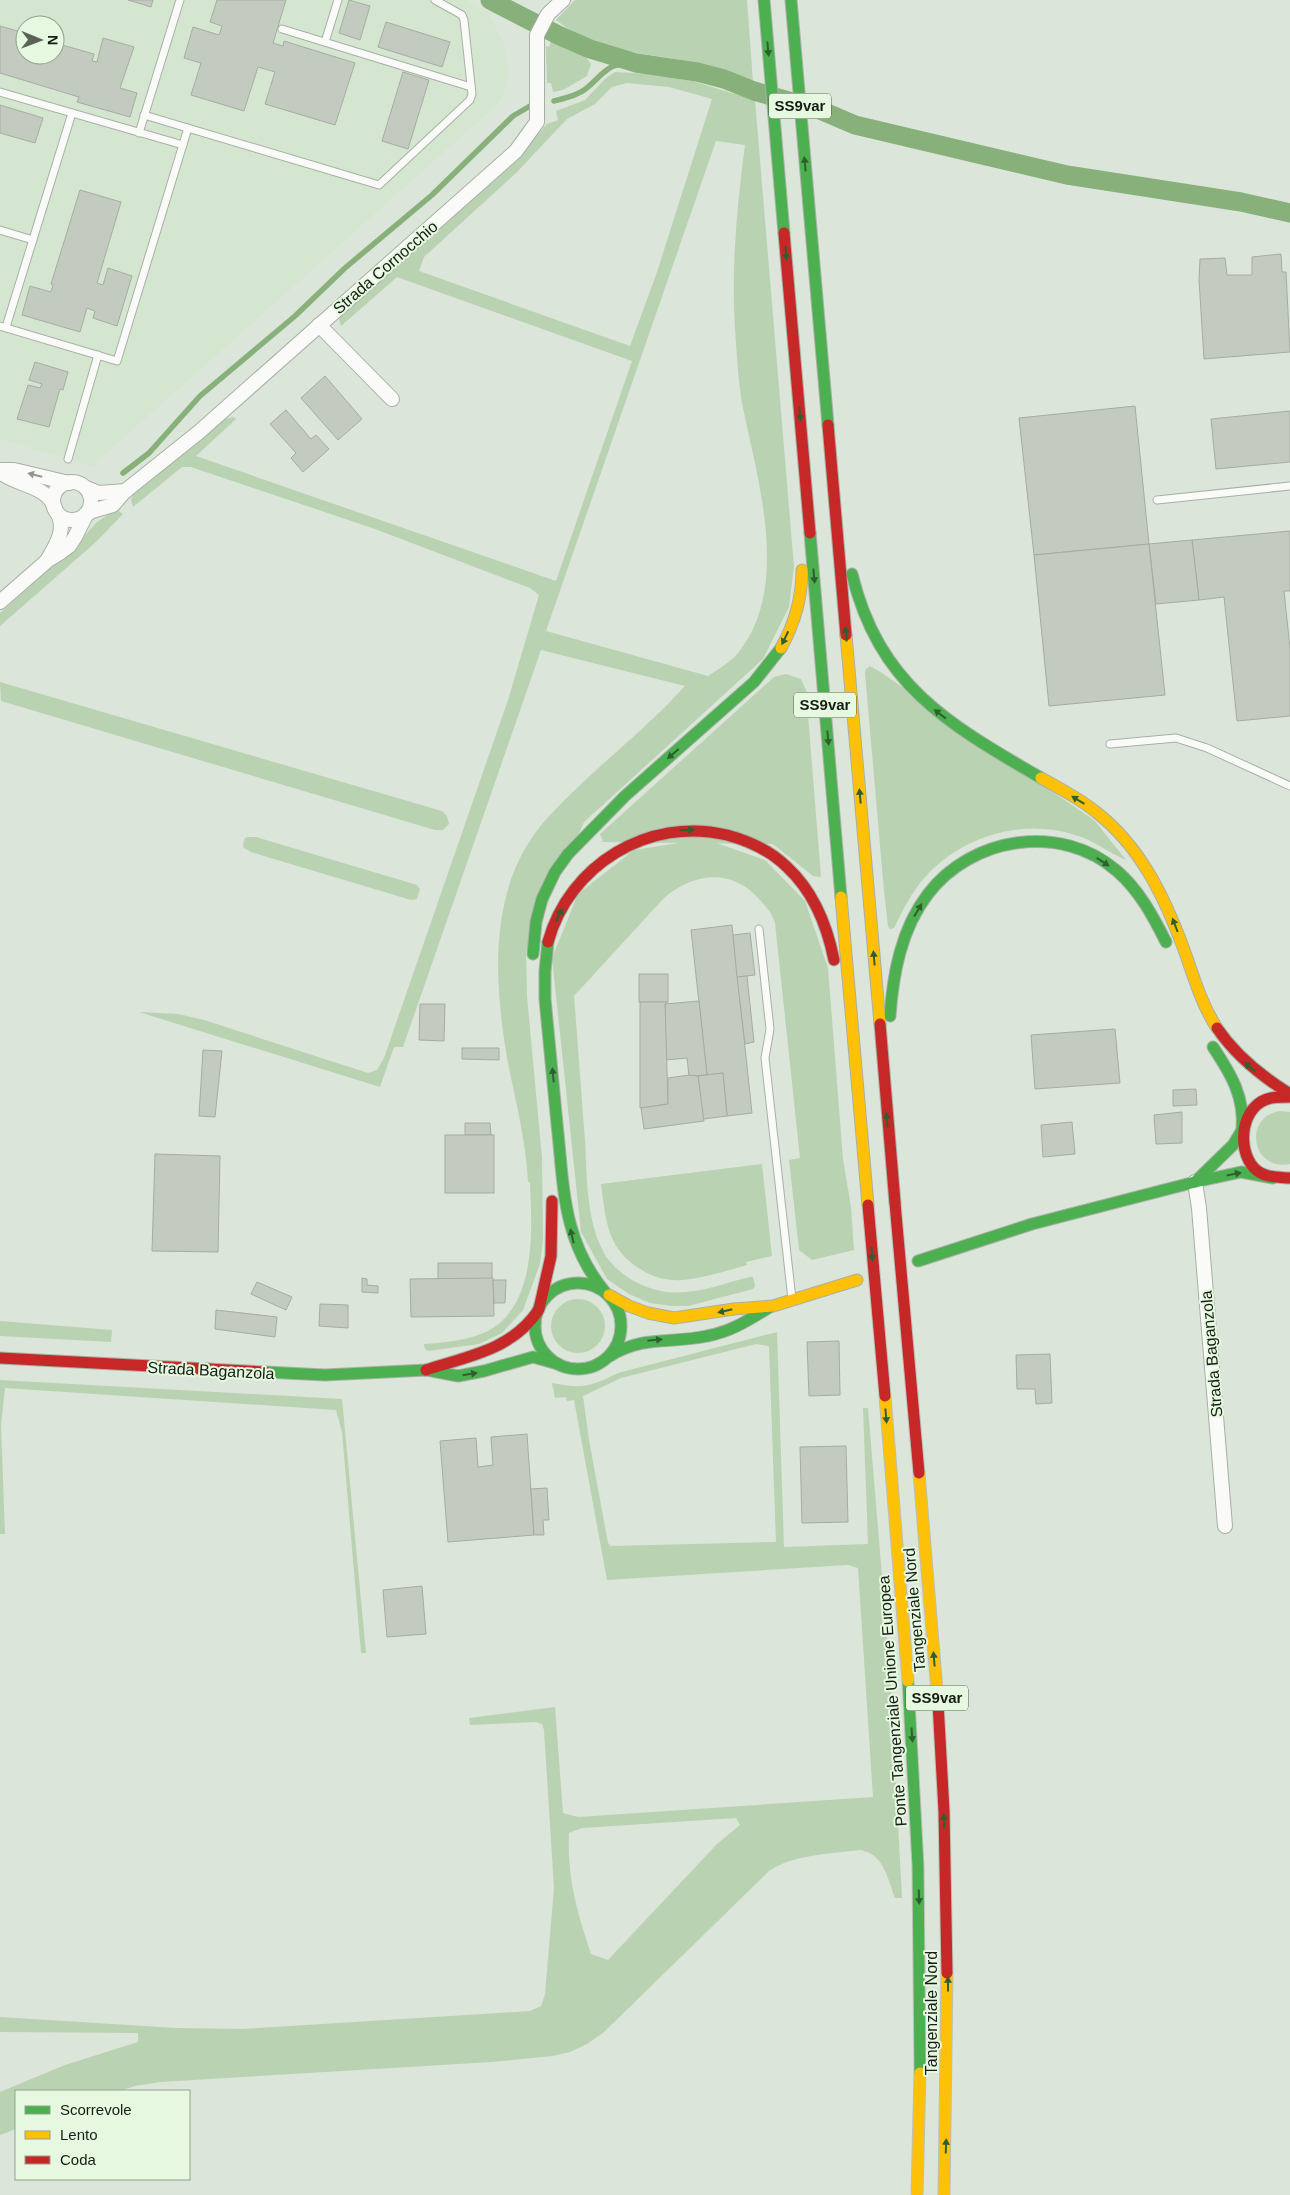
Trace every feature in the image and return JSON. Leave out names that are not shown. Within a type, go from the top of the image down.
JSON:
[{"type":"main road","name":"SS9var","points":[[764,0],[863,1150]]},
{"type":"main road","name":"SS9var","points":[[791,0],[893,1180]]},
{"type":"main road","points":[[820,336],[836,424],[852,571],[860,604],[872,635],[900,676],[935,710],[975,738],[1082,802],[1123,835],[1143,861],[1161,893],[1206,1007],[1219,1033],[1254,1072],[1290,1096]]},
{"type":"main road","points":[[532,966],[540,906],[551,879],[569,852],[609,811],[750,686],[770,664],[783,644],[794,617],[801,586],[802,558],[796,495],[803,453]]},
{"type":"main road","points":[[610,1356],[620,1337],[621,1323],[614,1303],[591,1277],[579,1258],[570,1230],[546,1004],[545,971],[548,945],[556,919],[573,889],[601,859],[618,849],[663,832],[707,830],[732,836],[775,856],[804,885],[827,929],[832,946],[836,974]]},
{"type":"main road","points":[[893,1180],[899,1124],[890,1028],[893,982],[902,947],[912,920],[928,894],[949,872],[975,855],[1003,844],[1034,841],[1049,842],[1079,849],[1105,862],[1128,882],[1147,906],[1172,955]]},
{"type":"main road","points":[[1182,979],[1198,1019]]},
{"type":"main road","points":[[1208,1039],[1235,1080],[1242,1105],[1242,1144],[1246,1157],[1255,1168],[1273,1178]]},
{"type":"main road","points":[[538,1048],[550,1169],[554,1235],[550,1270],[535,1323],[539,1344],[546,1356],[558,1364]]},
{"type":"main road","points":[[1195,1182],[1233,1145],[1251,1112],[1262,1102],[1290,1096]]},
{"type":"main road","points":[[846,1097],[850,1114],[860,1133],[863,1150]]},
{"type":"main road","name":"Ponte Tangenziale Unione Europea","points":[[863,1150],[908,1671],[914,1768],[921,2022],[917,2195]]},
{"type":"main road","points":[[918,1261],[1032,1224],[1195,1182],[1241,1172],[1273,1178],[1290,1178]]},
{"type":"main road","name":"Tangenziale Nord","points":[[893,1180],[941,1757],[948,1944],[944,2195]]},
{"type":"main road","name":"Strada Baganzola","points":[[422,1370],[453,1376],[467,1375],[533,1357],[542,1358],[571,1369],[585,1369],[599,1364],[629,1345],[644,1341],[695,1338],[713,1334],[741,1325],[774,1306],[857,1280]]},
{"type":"main road","name":"Strada Baganzola","points":[[0,1358],[312,1375],[352,1375],[422,1370],[478,1355],[505,1344],[528,1325],[552,1292],[571,1284],[585,1284],[605,1292],[638,1310],[674,1318],[699,1317],[734,1308],[774,1306]]},
{"type":"street","name":"Strada Cornocchio","points":[[56,511],[69,520],[75,520],[113,505],[126,491],[199,432],[516,151],[536,122],[537,35],[548,14],[563,0]]},
{"type":"street","points":[[320,325],[392,399]]},
{"type":"street","points":[[0,471],[12,470],[81,484],[99,493],[126,491]]},
{"type":"street","points":[[0,471],[8,478],[45,493],[51,500],[61,522],[61,532],[48,560]]},
{"type":"street","points":[[56,511],[53,502],[58,489],[69,483]]},
{"type":"street","points":[[0,602],[48,560],[62,552],[72,541],[89,510],[91,498],[86,488]]},
{"type":"street","name":"Strada Baganzola","points":[[1195,1182],[1199,1208],[1225,1526]]},
{"type":"lane","points":[[139,133],[180,0]]},
{"type":"lane","points":[[325,42],[338,0]]},
{"type":"lane","points":[[144,115],[379,185],[467,106],[471,97],[464,20],[462,15],[435,0]]},
{"type":"lane","points":[[282,29],[471,87]]},
{"type":"lane","points":[[0,92],[183,145]]},
{"type":"lane","points":[[72,113],[33,240],[3,327],[118,361],[188,128]]},
{"type":"lane","points":[[0,230],[33,240]]},
{"type":"lane","points":[[68,459],[98,356]]},
{"type":"lane","points":[[1157,500],[1290,486]]},
{"type":"lane","points":[[1110,744],[1176,738],[1207,748],[1290,786]]},
{"type":"lane","points":[[760,929],[770,1029],[765,1058],[792,1300]]},
{"type":"shaded area","points":[[0,0],[467,0],[488,12],[504,44],[509,76],[501,101],[92,466],[0,439]]},
{"type":"shaded area","points":[[575,0],[747,0],[753,82],[705,66],[613,48],[585,38],[556,20]]},
{"type":"shaded area","points":[[552,39],[584,55],[591,64],[587,76],[563,90],[553,92],[551,83],[547,83],[546,46],[549,47]]},
{"type":"shaded area","points":[[615,72],[650,74],[692,81],[755,100],[794,566],[789,607],[763,659],[584,822],[526,952],[527,996],[542,1158],[543,1239],[540,1264],[523,1310],[502,1333],[479,1344],[428,1351],[425,1349],[424,1344],[473,1337],[488,1331],[504,1319],[516,1303],[528,1264],[531,1243],[530,1183],[528,1182],[523,1137],[503,1032],[498,969],[499,938],[504,907],[512,877],[525,849],[543,823],[577,788],[685,686],[541,650],[403,1047],[394,1047],[380,1087],[139,1012],[178,1014],[204,1020],[368,1073],[377,1070],[384,1058],[508,700],[539,595],[530,588],[375,529],[191,467],[182,467],[133,507],[131,500],[134,493],[225,419],[233,417],[236,419],[196,456],[556,581],[632,361],[397,277],[341,326],[339,319],[341,315],[524,150],[547,124],[558,120],[556,111],[585,100],[606,78]],"holes":[[[627,83],[669,87],[712,99],[657,272],[630,346],[419,271],[424,257],[517,172],[567,119],[595,104],[612,87]],[[716,141],[745,145],[736,237],[735,329],[741,398],[762,500],[767,566],[763,598],[754,627],[738,653],[708,676],[546,631]]]},
{"type":"shaded area","points":[[116,509],[123,514],[96,542],[0,626],[0,613],[76,545],[96,523]]},
{"type":"shaded area","points":[[870,666],[1095,821],[1126,860],[1082,837],[1055,830],[1014,830],[994,834],[957,850],[941,862],[916,888],[894,928],[890,929],[888,926],[884,891],[865,673],[866,669]]},
{"type":"shaded area","points":[[786,674],[801,679],[806,690],[821,877],[813,876],[773,844],[603,842],[600,834],[774,677]]},
{"type":"shaded area","points":[[0,682],[442,811],[447,816],[449,824],[443,830],[435,830],[1,701]]},
{"type":"shaded area","points":[[256,837],[417,885],[420,889],[417,899],[411,900],[251,852],[244,848],[243,845],[245,838]]},
{"type":"shaded area","points":[[705,839],[765,860],[805,901],[828,968],[843,1159],[851,1207],[854,1250],[812,1260],[799,1250],[789,1160],[800,1158],[774,919],[760,900],[749,890],[737,883],[712,877],[699,879],[687,883],[663,899],[574,996],[588,1197],[597,1238],[607,1258],[620,1271],[636,1282],[661,1291],[694,1291],[753,1277],[755,1286],[753,1289],[688,1306],[671,1306],[650,1303],[629,1294],[607,1279],[581,1232],[552,958],[578,894],[634,850]]},
{"type":"shaded area","points":[[1280,1111],[1290,1112],[1290,1164],[1277,1164],[1267,1160],[1260,1152],[1256,1143],[1256,1133],[1260,1123],[1268,1115]]},
{"type":"shaded area","points":[[762,1164],[772,1256],[746,1262],[747,1265],[707,1276],[672,1280],[656,1277],[642,1270],[630,1262],[615,1244],[607,1222],[601,1184]]},
{"type":"shaded area","points":[[578,1299],[588,1301],[597,1307],[603,1316],[605,1326],[603,1336],[597,1345],[588,1351],[578,1353],[568,1351],[559,1345],[553,1336],[551,1326],[553,1316],[559,1307],[568,1301]]},
{"type":"shaded area","points":[[0,1321],[112,1330],[111,1342],[0,1336]]},
{"type":"shaded area","points":[[777,1332],[784,1547],[868,1544],[863,1408],[868,1408],[890,1672],[902,1898],[895,1898],[880,1861],[868,1852],[860,1850],[813,1856],[779,1865],[769,1871],[603,2033],[587,2044],[570,2052],[552,2056],[492,2062],[160,2082],[122,2090],[15,2090],[15,2129],[0,2135],[0,2092],[65,2065],[138,2042],[138,2033],[0,2032],[0,2017],[176,2028],[243,2029],[530,2011],[541,2006],[545,1994],[554,1888],[544,1730],[542,1724],[536,1722],[470,1725],[469,1718],[555,1707],[563,1813],[578,1817],[873,1797],[858,1568],[848,1565],[607,1580],[574,1400],[567,1401],[566,1397],[555,1398],[552,1383],[579,1386],[600,1381],[618,1373]],"holes":[[[756,1344],[769,1346],[776,1542],[611,1546],[608,1543],[583,1396],[621,1378]],[[736,1818],[740,1825],[717,1844],[608,1960],[591,1954],[581,1923],[571,1880],[569,1833],[582,1828]]]},
{"type":"shaded area","points":[[0,1380],[342,1399],[366,1653],[361,1653],[342,1432],[336,1410],[5,1388],[1,1425],[5,1534],[0,1534]]},
{"type":"building","points":[[128,0],[153,0],[151,7]]},
{"type":"building","points":[[217,0],[286,0],[273,43],[283,46],[284,41],[355,63],[335,125],[265,104],[275,72],[258,67],[244,111],[191,95],[201,63],[184,58],[193,27],[219,35],[222,26],[210,22]]},
{"type":"building","points":[[349,0],[370,6],[360,40],[339,33]]},
{"type":"building","points":[[386,22],[450,42],[442,67],[378,47]]},
{"type":"building","points":[[0,26],[15,30],[15,65],[65,65],[65,46],[94,54],[92,61],[97,62],[103,38],[134,47],[120,88],[137,93],[130,117],[77,102],[79,97],[0,73]]},
{"type":"building","points":[[403,72],[429,80],[408,149],[382,141]]},
{"type":"building","points":[[0,105],[43,118],[35,143],[0,133]]},
{"type":"building","points":[[80,190],[121,202],[97,283],[103,285],[108,268],[132,276],[117,326],[93,318],[95,311],[87,308],[80,332],[22,315],[30,286],[51,292],[53,285],[51,284]]},
{"type":"building","points":[[1281,254],[1282,272],[1286,272],[1290,352],[1204,359],[1199,280],[1200,259],[1225,258],[1227,275],[1252,275],[1252,257]]},
{"type":"building","points":[[35,362],[68,372],[63,390],[60,389],[49,427],[17,419],[28,385],[40,388],[42,384],[29,380]]},
{"type":"building","points":[[325,376],[362,419],[338,440],[301,398]]},
{"type":"building","points":[[1135,406],[1149,544],[1034,555],[1019,418]]},
{"type":"building","points":[[286,410],[311,439],[316,435],[329,449],[303,472],[291,458],[296,453],[270,424]]},
{"type":"building","points":[[1290,411],[1290,462],[1216,469],[1211,419]]},
{"type":"building","points":[[1290,531],[1290,591],[1284,591],[1290,648],[1290,716],[1237,721],[1224,597],[1199,600],[1192,540]]},
{"type":"building","points":[[1192,540],[1199,600],[1156,604],[1149,544]]},
{"type":"building","points":[[1149,544],[1165,695],[1049,706],[1034,555]]},
{"type":"building","points":[[732,925],[752,1113],[727,1116],[723,1073],[707,1075],[691,930]]},
{"type":"building","points":[[750,933],[755,975],[737,977],[733,935]]},
{"type":"building","points":[[639,974],[668,974],[668,1002],[639,1002]]},
{"type":"building","points":[[747,976],[754,1042],[745,1044],[737,977]]},
{"type":"building","points":[[699,1001],[707,1075],[689,1076],[687,1058],[666,1060],[665,1004]]},
{"type":"building","points":[[640,1002],[667,1002],[665,1004],[668,1104],[640,1108]]},
{"type":"building","points":[[420,1004],[445,1004],[444,1041],[419,1040]]},
{"type":"building","points":[[1115,1029],[1120,1083],[1035,1089],[1031,1035]]},
{"type":"building","points":[[462,1048],[499,1048],[499,1060],[462,1059]]},
{"type":"building","points":[[203,1050],[222,1051],[215,1117],[199,1116]]},
{"type":"building","points":[[723,1073],[727,1116],[703,1119],[698,1076]]},
{"type":"building","points":[[689,1075],[698,1076],[704,1121],[644,1129],[641,1108],[668,1104],[668,1078]]},
{"type":"building","points":[[1196,1089],[1197,1105],[1173,1106],[1173,1090]]},
{"type":"building","points":[[1182,1112],[1182,1143],[1156,1144],[1154,1115]]},
{"type":"building","points":[[1072,1122],[1075,1154],[1043,1157],[1041,1125]]},
{"type":"building","points":[[465,1123],[490,1123],[491,1135],[465,1135]]},
{"type":"building","points":[[445,1135],[494,1135],[494,1193],[445,1193]]},
{"type":"building","points":[[155,1154],[220,1156],[218,1252],[152,1251]]},
{"type":"building","points":[[438,1263],[492,1263],[492,1279],[438,1279]]},
{"type":"building","points":[[362,1278],[367,1279],[367,1285],[378,1286],[378,1293],[362,1292]]},
{"type":"building","points":[[493,1278],[494,1316],[411,1317],[410,1279]]},
{"type":"building","points":[[493,1280],[506,1280],[505,1303],[494,1303]]},
{"type":"building","points":[[257,1282],[292,1297],[286,1310],[251,1294]]},
{"type":"building","points":[[320,1304],[348,1305],[348,1328],[319,1326]]},
{"type":"building","points":[[216,1310],[277,1317],[275,1337],[215,1329]]},
{"type":"building","points":[[839,1341],[840,1395],[809,1396],[807,1342]]},
{"type":"building","points":[[1050,1354],[1052,1403],[1036,1404],[1035,1389],[1017,1389],[1016,1355]]},
{"type":"building","points":[[527,1434],[534,1535],[448,1542],[440,1441],[476,1438],[478,1467],[493,1465],[491,1437]]},
{"type":"building","points":[[846,1446],[848,1522],[802,1523],[800,1447]]},
{"type":"building","points":[[547,1488],[549,1520],[543,1520],[544,1535],[534,1535],[531,1489]]},
{"type":"building","points":[[422,1586],[426,1634],[387,1637],[383,1590]]},
{"type":"waterway","points":[[490,0],[558,35],[590,49],[636,63],[697,72],[724,79],[754,91],[820,110],[855,125],[1067,175],[1241,202],[1290,213]]},
{"type":"waterway","points":[[554,101],[581,92],[614,66],[636,63]]},
{"type":"waterway","points":[[123,473],[149,453],[200,396],[295,316],[345,268],[432,195],[513,116],[530,106]]},
{"type":"traffic: fast","points":[[764,0],[784,233]]},
{"type":"traffic: fast","points":[[791,0],[828,425]]},
{"type":"traffic: fast","points":[[810,533],[841,897]]},
{"type":"traffic: fast","points":[[852,574],[864,612],[880,645],[899,673],[947,719],[976,739],[1041,778]]},
{"type":"traffic: fast","points":[[533,954],[536,922],[542,899],[555,872],[568,854],[625,796],[754,682],[781,648]]},
{"type":"traffic: fast","points":[[890,1016],[893,984],[900,952],[911,922],[919,908],[928,894],[946,875],[968,859],[992,849],[1018,843],[1044,842],[1070,846],[1095,856],[1117,871],[1132,886],[1151,913],[1166,942]]},
{"type":"traffic: fast","points":[[548,942],[545,999],[564,1191],[573,1233],[580,1253],[605,1292]]},
{"type":"traffic: fast","points":[[1213,1047],[1231,1076],[1239,1096],[1242,1130]]},
{"type":"traffic: fast","points":[[1195,1182],[1233,1145],[1242,1130]]},
{"type":"traffic: fast","points":[[918,1261],[1032,1224],[1195,1182],[1241,1172],[1273,1178]]},
{"type":"traffic: fast","points":[[578,1283],[594,1286],[602,1290],[614,1302],[618,1310],[621,1326],[618,1342],[614,1350],[602,1362],[594,1366],[578,1369],[562,1366],[554,1362],[542,1350],[538,1342],[535,1326],[538,1310],[542,1302],[554,1290],[562,1286],[578,1283]]},
{"type":"traffic: fast","points":[[610,1356],[634,1345],[716,1334],[740,1324],[770,1307]]},
{"type":"traffic: fast","points":[[265,1372],[325,1375],[427,1370],[458,1376],[484,1371],[533,1357],[558,1364]]},
{"type":"traffic: fast","points":[[908,1681],[918,1866],[920,2073]]},
{"type":"traffic: slow","points":[[781,648],[797,610],[802,570]]},
{"type":"traffic: slow","points":[[846,635],[880,1024]]},
{"type":"traffic: slow","points":[[1041,778],[1096,812],[1112,825],[1138,856],[1168,909],[1202,999],[1217,1028]]},
{"type":"traffic: slow","points":[[841,897],[868,1205]]},
{"type":"traffic: slow","points":[[609,1295],[629,1306],[648,1313],[674,1318],[734,1309],[773,1306],[857,1280]]},
{"type":"traffic: slow","points":[[885,1396],[908,1681]]},
{"type":"traffic: slow","points":[[919,1473],[938,1703]]},
{"type":"traffic: slow","points":[[944,2195],[947,1973]]},
{"type":"traffic: slow","points":[[917,2195],[920,2073]]},
{"type":"traffic: jam","points":[[784,233],[810,533]]},
{"type":"traffic: jam","points":[[828,425],[846,635]]},
{"type":"traffic: jam","points":[[548,942],[559,915],[574,890],[593,869],[616,852],[642,840],[669,833],[698,831],[727,835],[743,840],[767,851],[781,861],[805,887],[812,898],[828,934],[834,960]]},
{"type":"traffic: jam","points":[[880,1024],[895,1203]]},
{"type":"traffic: jam","points":[[1217,1028],[1232,1048],[1250,1065],[1290,1094]]},
{"type":"traffic: jam","points":[[1290,1097],[1271,1098],[1261,1102],[1253,1109],[1244,1128],[1245,1149],[1248,1159],[1254,1168],[1266,1175],[1290,1178]]},
{"type":"traffic: jam","points":[[539,1309],[551,1256],[552,1201]]},
{"type":"traffic: jam","points":[[895,1203],[919,1473]]},
{"type":"traffic: jam","points":[[868,1205],[885,1396]]},
{"type":"traffic: jam","points":[[426,1370],[488,1350],[502,1343],[515,1335],[538,1311]]},
{"type":"traffic: jam","points":[[0,1358],[265,1372]]},
{"type":"traffic: jam","points":[[938,1703],[944,1811],[947,1973]]}]
